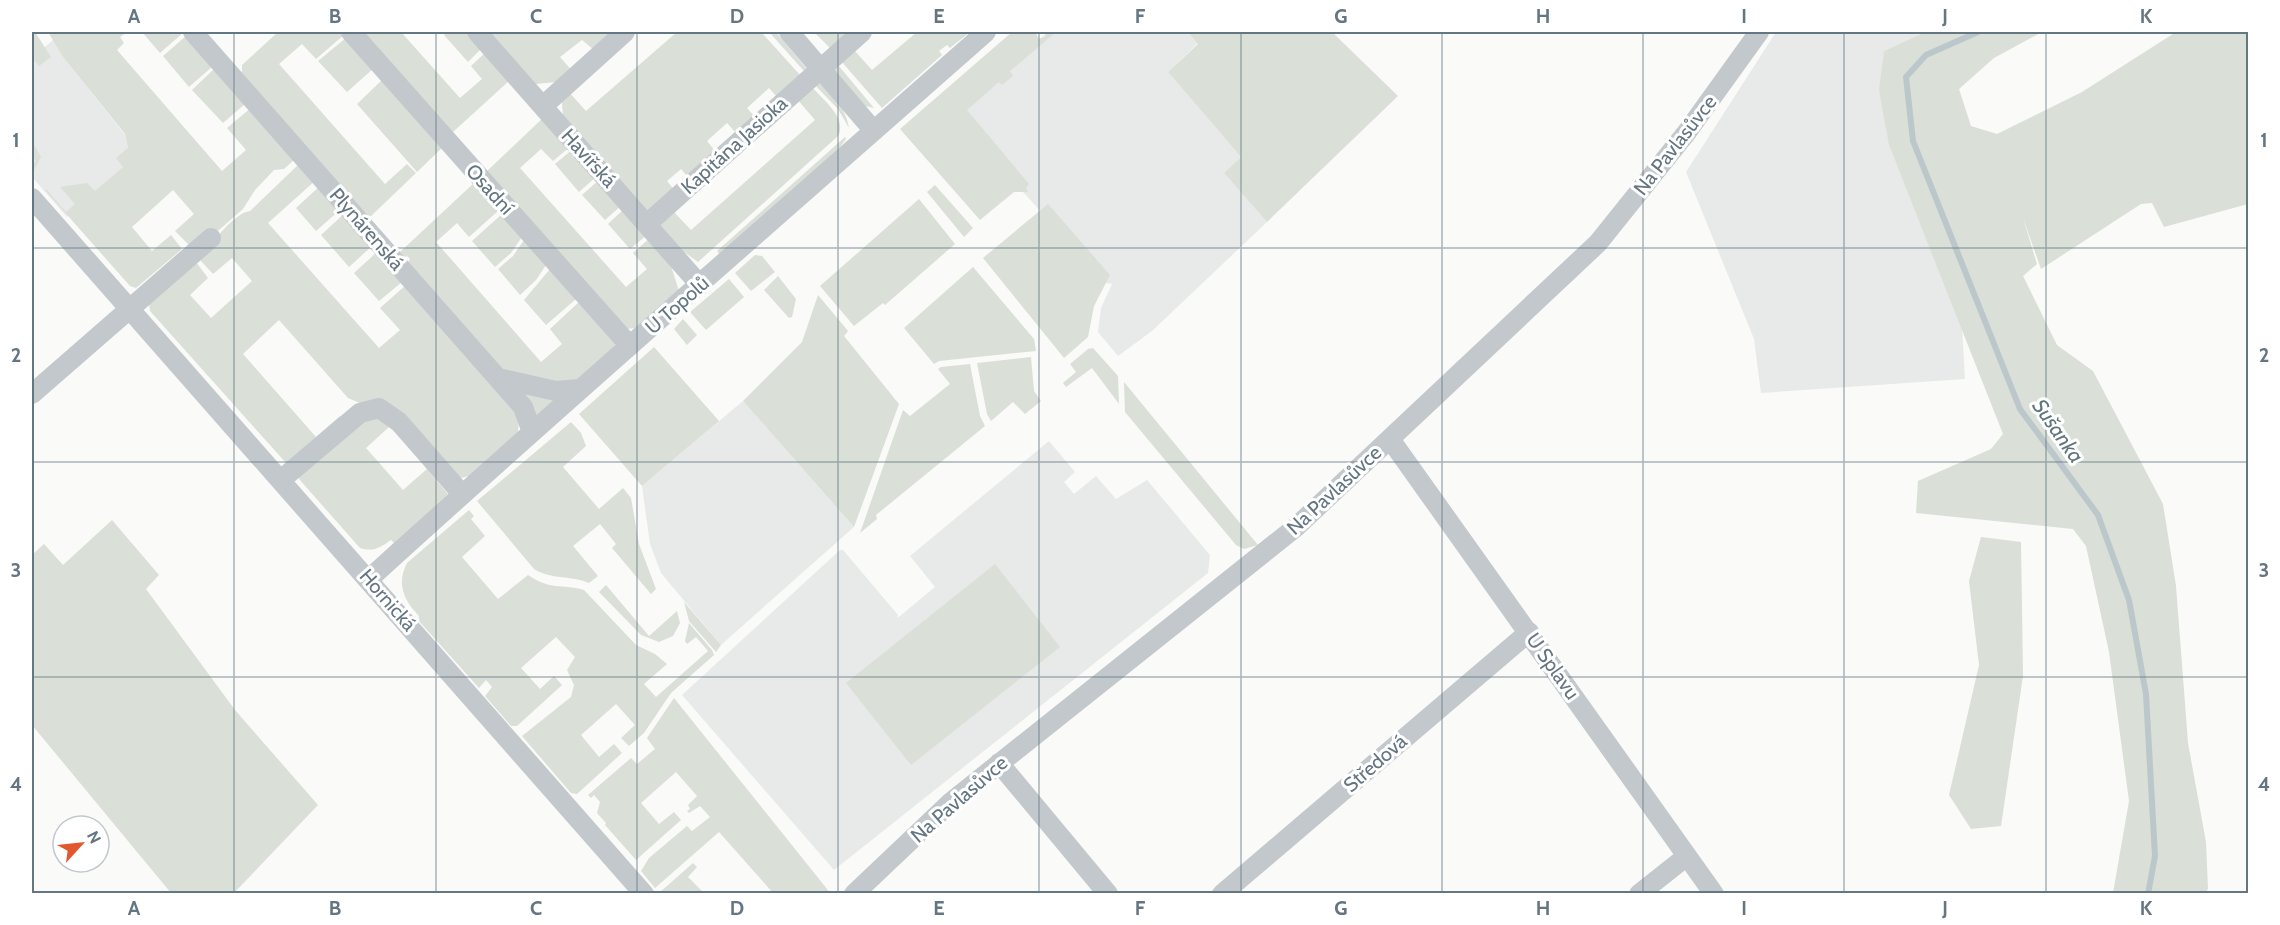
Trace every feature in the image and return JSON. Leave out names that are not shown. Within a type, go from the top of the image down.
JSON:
[{"type":"street","name":"Plynárenská","points":[[193,32],[523,407],[532,432]]},
{"type":"street","name":"Osadní","points":[[351,32],[630,346]]},
{"type":"street","name":"Havířská","points":[[477,32],[648,223],[700,285]]},
{"type":"street","points":[[543,106],[625,32]]},
{"type":"street","points":[[789,32],[874,131]]},
{"type":"street","name":"Kapitána Jasioka","points":[[648,223],[862,32]]},
{"type":"street","name":"U Topolů","points":[[369,579],[580,389],[986,32]]},
{"type":"street","name":"Na Pavlasůvce","points":[[854,894],[951,802],[1296,527],[1598,243],[1687,132],[1759,32]]},
{"type":"street","name":"Hornická","points":[[32,198],[282,479],[644,894]]},
{"type":"street","points":[[32,394],[211,238]]},
{"type":"street","points":[[498,378],[556,392],[580,389]]},
{"type":"street","points":[[282,479],[360,413],[380,408],[399,422],[462,494]]},
{"type":"street","name":"U Splavu","points":[[1390,439],[1714,894]]},
{"type":"street","name":"Středová","points":[[1222,894],[1529,632]]},
{"type":"street","points":[[999,763],[1108,894]]},
{"type":"street","points":[[1639,894],[1687,856]]},
{"type":"shaded area","points":[[32,32],[35,32],[51,57],[39,66],[32,58]]},
{"type":"shaded area","points":[[48,32],[127,32],[120,37],[124,43],[117,50],[222,171],[246,150],[227,128],[252,107],[296,158],[284,169],[274,170],[255,190],[243,209],[212,236],[205,231],[189,245],[175,231],[194,214],[173,190],[132,227],[152,251],[171,235],[182,249],[136,288],[130,286],[46,191],[46,189],[66,212],[75,204],[60,187],[87,183],[95,191],[123,167],[116,158],[128,148],[125,134],[63,57]]},
{"type":"shaded area","points":[[142,32],[184,32],[160,53]]},
{"type":"shaded area","points":[[278,32],[342,32],[345,34],[316,59],[302,44],[279,64],[385,184],[407,164],[416,173],[370,217],[367,218],[242,73],[242,65]]},
{"type":"shaded area","points":[[359,32],[401,32],[460,98],[482,79],[471,66],[488,50],[510,80],[453,132]]},
{"type":"shaded area","points":[[448,32],[471,32],[484,46],[468,62],[444,35]]},
{"type":"shaded area","points":[[489,32],[607,32],[611,36],[594,50],[582,40],[560,57],[573,72],[556,82],[536,84]]},
{"type":"shaded area","points":[[677,32],[761,32],[801,76],[777,97],[769,88],[747,108],[755,117],[736,133],[727,123],[707,141],[716,152],[688,177],[681,169],[667,181],[676,192],[649,216],[563,118],[562,102],[567,90],[586,111]]},
{"type":"shaded area","points":[[769,32],[776,32],[806,68],[804,71]]},
{"type":"shaded area","points":[[814,32],[853,32],[832,50]]},
{"type":"shaded area","points":[[917,32],[970,32],[950,48],[947,45],[939,51],[942,55],[882,108],[841,61],[854,50],[872,70]]},
{"type":"shaded area","points":[[1012,32],[1035,32],[1039,39],[1046,36],[1044,32],[1056,32],[1010,71],[1013,76],[1002,85],[999,82],[967,110],[1029,184],[1026,188],[1028,192],[1014,192],[980,220],[900,129]]},
{"type":"shaded area","points":[[1048,32],[1188,32],[1198,43],[1168,72],[1241,157],[1224,173],[1267,222],[1152,331],[1118,356],[1098,332],[1101,308],[1112,284],[1106,283],[953,115]]},
{"type":"shaded area","points":[[1188,32],[1332,32],[1398,96],[1267,222],[1224,173],[1241,157],[1168,72],[1198,44]]},
{"type":"shaded area","points":[[1776,32],[1925,32],[1884,51],[1889,145],[1962,327],[1965,379],[1761,393],[1754,339],[1686,172]]},
{"type":"shaded area","points":[[1925,32],[2042,32],[1994,58],[1959,89],[1971,126],[1997,134],[2082,92],[2176,32],[2248,32],[2248,204],[2164,227],[2152,203],[2141,204],[2041,269],[2023,218],[2037,264],[2023,276],[2057,345],[2093,371],[2163,504],[2176,586],[2188,743],[2206,842],[2208,889],[2205,893],[2113,893],[2129,801],[2109,652],[2086,546],[2073,529],[1916,513],[1918,481],[1991,449],[2003,434],[1889,145],[1879,90],[1884,51]]},
{"type":"shaded area","points":[[186,36],[213,66],[189,87],[163,56]]},
{"type":"shaded area","points":[[347,37],[374,68],[347,92],[318,61]]},
{"type":"shaded area","points":[[53,40],[63,57],[125,135],[128,148],[123,167],[67,217],[32,177],[32,58]]},
{"type":"shaded area","points":[[838,65],[874,108],[865,106],[833,70]]},
{"type":"shaded area","points":[[214,69],[245,104],[223,123],[192,90]]},
{"type":"shaded area","points":[[383,79],[443,147],[417,172],[357,104]]},
{"type":"shaded area","points":[[813,79],[836,99],[849,128],[838,109],[811,81]]},
{"type":"shaded area","points":[[811,86],[837,116],[840,122],[838,136],[698,262],[680,249],[658,222],[672,210],[691,230],[815,120],[797,99]]},
{"type":"shaded area","points":[[545,116],[571,146],[553,161],[541,149],[520,168],[626,287],[647,269],[633,253],[651,237],[671,266],[679,291],[637,328],[625,329],[485,173]]},
{"type":"shaded area","points":[[845,137],[846,139],[838,150],[720,255],[717,251]]},
{"type":"shaded area","points":[[32,141],[41,157],[32,174],[32,165],[36,161],[32,156]]},
{"type":"shaded area","points":[[573,149],[597,176],[579,192],[555,164]]},
{"type":"shaded area","points":[[300,163],[316,180],[268,223],[379,348],[400,330],[380,308],[406,285],[510,403],[519,418],[518,433],[469,476],[461,478],[377,399],[362,404],[348,398],[279,320],[243,354],[316,437],[340,416],[340,419],[287,464],[150,311],[149,304],[196,262],[208,278],[190,295],[211,318],[252,281],[232,258],[213,274],[200,260],[229,224],[243,213],[250,211]]},
{"type":"shaded area","points":[[600,179],[622,205],[605,220],[582,195]]},
{"type":"shaded area","points":[[474,183],[499,210],[469,237],[457,223],[436,242],[541,362],[562,344],[550,329],[579,302],[615,344],[615,348],[580,378],[567,384],[500,369],[407,264],[410,259],[407,256],[403,259],[400,252]]},
{"type":"shaded area","points":[[321,185],[341,209],[316,231],[296,208]]},
{"type":"shaded area","points":[[935,185],[973,228],[964,237],[927,192]]},
{"type":"shaded area","points":[[919,199],[955,244],[885,305],[883,303],[854,326],[820,286]]},
{"type":"shaded area","points":[[1048,204],[1110,275],[1094,306],[1088,337],[1064,358],[983,258]]},
{"type":"shaded area","points":[[625,208],[648,234],[630,249],[608,224]]},
{"type":"shaded area","points":[[345,213],[372,246],[349,267],[321,235]]},
{"type":"shaded area","points":[[502,214],[522,237],[511,253],[495,267],[472,241]]},
{"type":"shaded area","points":[[524,240],[546,265],[536,280],[520,295],[498,269],[513,256]]},
{"type":"shaded area","points":[[377,252],[402,282],[379,301],[354,273]]},
{"type":"shaded area","points":[[755,255],[762,256],[775,272],[751,291],[735,273]]},
{"type":"shaded area","points":[[973,267],[1034,339],[1036,351],[939,361],[934,364],[904,328]]},
{"type":"shaded area","points":[[550,269],[576,299],[546,325],[524,300]]},
{"type":"shaded area","points":[[778,276],[796,299],[792,317],[789,318],[764,290]]},
{"type":"shaded area","points":[[729,279],[744,297],[706,330],[690,312]]},
{"type":"shaded area","points":[[818,295],[848,331],[844,336],[899,404],[854,527],[743,401],[802,342]]},
{"type":"shaded area","points":[[683,319],[697,335],[687,345],[674,329]]},
{"type":"shaded area","points":[[654,347],[719,421],[642,486],[579,414]]},
{"type":"shaded area","points":[[1093,348],[1118,376],[1119,404],[1092,368],[1066,387],[1063,383],[1076,372],[1070,364],[1088,349]]},
{"type":"shaded area","points":[[1031,357],[1034,391],[1041,401],[1025,414],[1013,402],[991,421],[987,414],[977,363]]},
{"type":"shaded area","points":[[970,364],[980,416],[985,426],[876,515],[877,519],[860,533],[903,410],[910,416],[950,384],[938,369]]},
{"type":"shaded area","points":[[1124,382],[1258,545],[1244,549],[1236,545],[1125,412]]},
{"type":"shaded area","points":[[521,390],[556,399],[535,419]]},
{"type":"shaded area","points":[[743,401],[854,527],[721,645],[661,573],[650,544],[642,486]]},
{"type":"shaded area","points":[[380,414],[389,427],[366,448],[403,490],[427,469],[448,494],[394,543],[391,540],[380,547],[369,550],[360,548],[299,479],[301,470],[364,416]]},
{"type":"shaded area","points":[[571,422],[581,433],[586,446],[563,467],[599,509],[623,488],[631,498],[639,544],[656,589],[651,594],[612,548],[616,544],[600,524],[573,546],[598,576],[589,583],[548,575],[534,569],[477,501]]},
{"type":"shaded area","points":[[1049,441],[1075,472],[1064,482],[1074,494],[1096,476],[1116,499],[1147,480],[1210,555],[1208,573],[834,870],[682,695],[840,550],[843,550],[898,615],[897,618],[900,616],[935,587],[910,556]]},
{"type":"shaded area","points":[[469,510],[474,516],[471,519],[485,536],[462,557],[498,599],[528,575],[550,585],[584,590],[636,645],[655,654],[667,664],[644,684],[656,697],[708,651],[696,637],[687,644],[685,641],[689,623],[714,655],[671,693],[644,733],[629,746],[621,738],[635,725],[616,704],[581,735],[599,757],[614,744],[622,753],[577,794],[571,793],[522,736],[571,697],[574,685],[567,670],[575,657],[556,637],[521,668],[540,689],[554,676],[562,685],[517,726],[511,726],[485,696],[492,687],[486,680],[479,688],[418,620],[419,616],[403,592],[402,578],[407,563]]},
{"type":"shaded area","points":[[112,520],[159,575],[146,589],[235,710],[318,805],[234,893],[171,893],[111,820],[111,814],[106,814],[32,725],[32,555],[44,544],[63,565]]},
{"type":"shaded area","points":[[1981,537],[2021,542],[2023,676],[2001,826],[1971,829],[1949,795],[1979,665],[1969,581]]},
{"type":"shaded area","points":[[995,564],[1060,647],[911,765],[846,683]]},
{"type":"shaded area","points":[[606,585],[649,636],[677,611],[680,623],[673,636],[659,642],[641,635],[599,592]]},
{"type":"shaded area","points":[[684,602],[721,645],[716,652],[689,621]]},
{"type":"shaded area","points":[[674,698],[830,893],[773,893],[719,832],[655,888],[641,871],[649,858],[687,826],[692,831],[710,817],[700,806],[689,813],[687,811],[690,809],[688,805],[697,796],[676,772],[641,803],[659,824],[674,812],[681,820],[636,860],[597,813],[600,802],[594,795],[591,798],[588,795],[631,758],[637,764],[655,749],[647,738]]},
{"type":"shaded area","points":[[693,863],[697,867],[688,877],[704,893],[659,893]]},
{"type":"waterway","name":"Sušanka","points":[[1978,32],[1926,55],[1906,77],[1913,141],[2020,409],[2098,515],[2129,600],[2146,694],[2155,856],[2148,894]]}]
